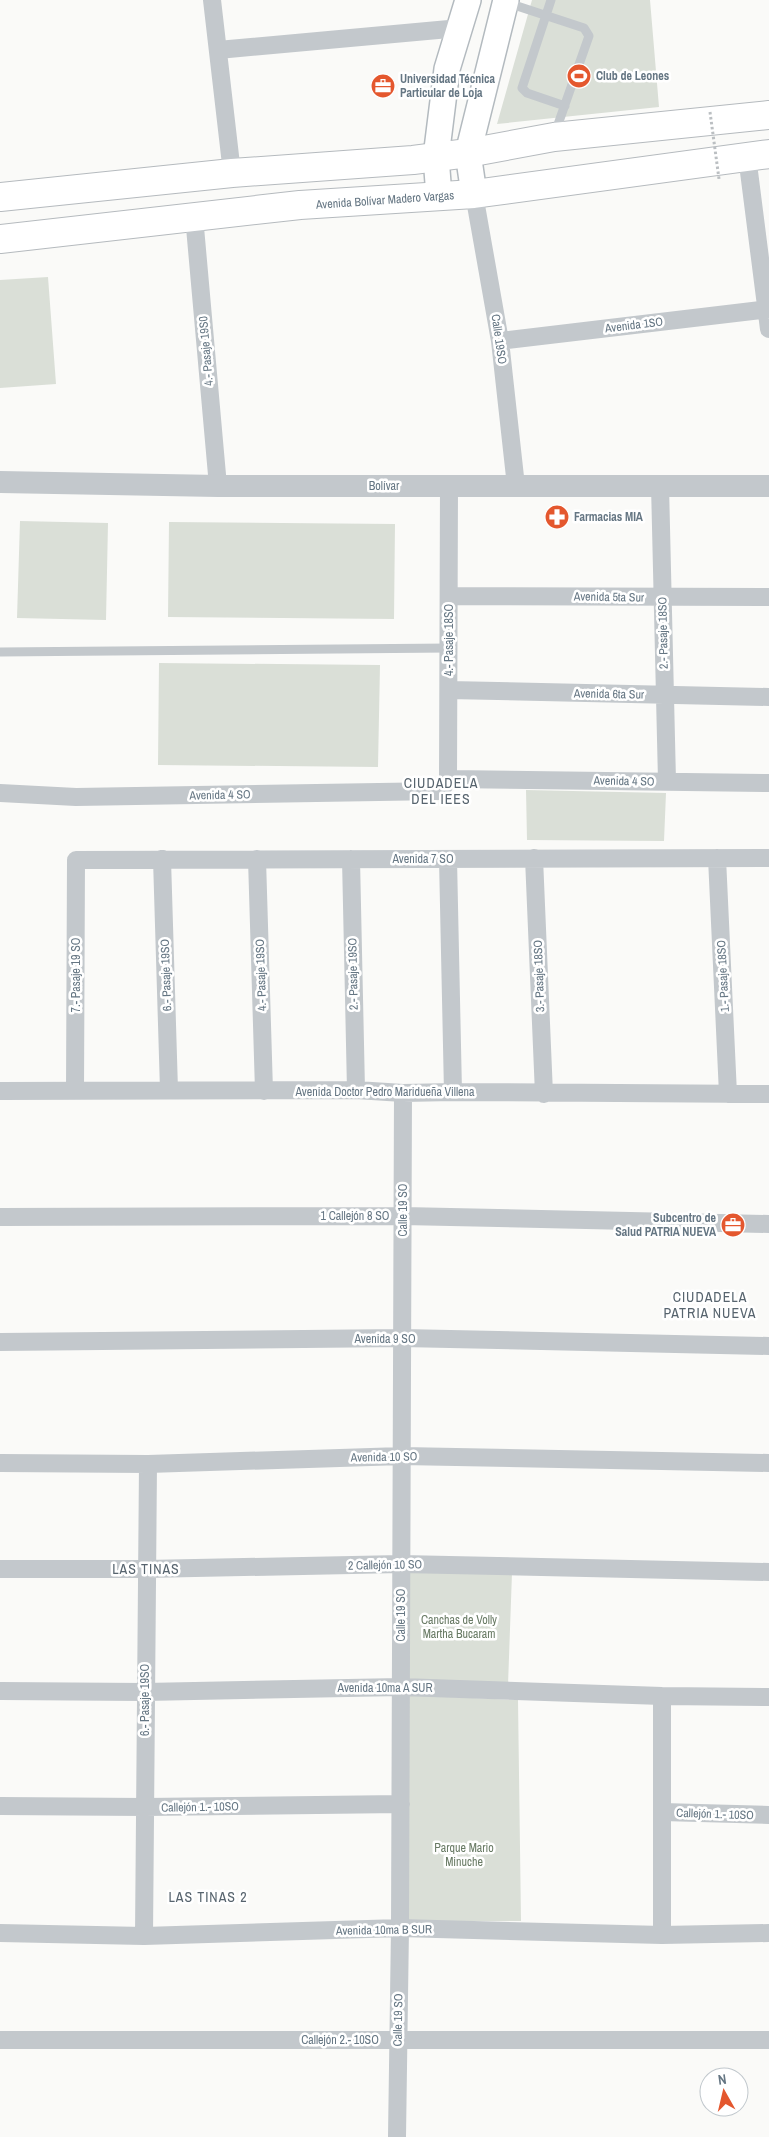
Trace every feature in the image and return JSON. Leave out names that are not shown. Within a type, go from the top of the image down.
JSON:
[{"type":"main road","points":[[438,196],[436,157],[447,69],[468,0]]},
{"type":"main road","points":[[474,194],[468,153],[506,1]]},
{"type":"main road","points":[[0,197],[232,173],[436,157],[554,137],[769,115]]},
{"type":"main road","name":"Avenida Bolívar Madero Vargas","points":[[0,239],[300,205],[474,194],[758,155]]},
{"type":"street","points":[[212,0],[232,173]]},
{"type":"street","points":[[218,50],[460,28]]},
{"type":"street","points":[[758,155],[769,328]]},
{"type":"street","name":"Calle 19SO","points":[[474,194],[500,341],[516,486]]},
{"type":"street","name":"4.- Pasaje 19S0","points":[[194,216],[218,486]]},
{"type":"street","name":"Avenida 1SO","points":[[500,341],[768,310]]},
{"type":"street","name":"Bolívar","points":[[0,482],[218,486],[769,486]]},
{"type":"street","name":"4.- Pasaje 18SO","points":[[445,785],[449,690],[449,486]]},
{"type":"street","name":"2.- Pasaje 18SO","points":[[660,486],[667,782]]},
{"type":"street","name":"Avenida 5ta Sur","points":[[449,596],[769,597]]},
{"type":"street","name":"Avenida 6ta Sur","points":[[449,690],[769,697]]},
{"type":"street","name":"Avenida 4 SO","points":[[0,793],[76,797],[445,785],[667,782],[769,783]]},
{"type":"street","points":[[448,858],[452,1092]]},
{"type":"street","name":"3.- Pasaje 18SO","points":[[534,858],[544,1094]]},
{"type":"street","name":"1.- Pasaje 18SO","points":[[717,858],[728,1094]]},
{"type":"street","name":"Avenida 7 SO","points":[[76,860],[769,858]]},
{"type":"street","name":"4.- Pasaje 19SO","points":[[257,859],[264,1091]]},
{"type":"street","name":"2.- Pasaje 19SO","points":[[351,859],[356,1090]]},
{"type":"street","name":"7.- Pasaje 19 SO","points":[[75,1091],[76,860]]},
{"type":"street","name":"6.- Pasaje 19SO","points":[[162,860],[169,1090]]},
{"type":"street","name":"Avenida Doctor Pedro Maridueña Villena","points":[[0,1091],[356,1090],[403,1094],[452,1092],[769,1094]]},
{"type":"street","name":"Calle 19 SO","points":[[398,2137],[403,1094]]},
{"type":"street","name":"1 Callejón 8 SO","points":[[0,1217],[403,1216],[769,1224]]},
{"type":"street","name":"Avenida 9 SO","points":[[0,1342],[402,1338],[769,1346]]},
{"type":"street","name":"Avenida 10 SO","points":[[0,1463],[148,1464],[402,1456],[769,1462]]},
{"type":"street","name":"6.- Pasaje 19SO","points":[[144,1936],[148,1464]]},
{"type":"street","name":"2 Callejón 10 SO","points":[[0,1569],[146,1569],[401,1564],[769,1572]]},
{"type":"street","name":"Avenida 10ma A SUR","points":[[0,1691],[145,1692],[401,1687],[662,1696],[769,1697]]},
{"type":"street","points":[[662,1696],[662,1935]]},
{"type":"street","name":"Callejón 1.- 10SO","points":[[0,1806],[145,1808],[400,1804]]},
{"type":"street","name":"Callejón 1.- 10SO","points":[[662,1812],[769,1816]]},
{"type":"street","name":"Avenida 10ma B SUR","points":[[0,1933],[144,1936],[400,1928],[662,1935],[769,1933]]},
{"type":"street","name":"Callejón 2.- 10SO","points":[[0,2040],[769,2040]]},
{"type":"lane","points":[[551,0],[522,88],[528,93],[565,106]]},
{"type":"lane","points":[[506,1],[584,28],[589,36],[554,137]]},
{"type":"lane","points":[[0,652],[449,648]]},
{"type":"path","points":[[710,112],[719,179]]},
{"type":"green space","points":[[532,0],[650,0],[659,107],[497,124]]},
{"type":"green space","points":[[48,277],[56,384],[0,388],[0,280]]},
{"type":"green space","points":[[20,521],[108,523],[106,620],[17,618]]},
{"type":"green space","points":[[169,522],[395,524],[394,619],[168,617]]},
{"type":"green space","points":[[159,663],[380,665],[378,767],[158,765]]},
{"type":"green space","points":[[526,790],[666,793],[664,841],[527,840]]},
{"type":"green space","name":"Canchas de Volly Martha Bucaram","points":[[409,1572],[512,1573],[508,1685],[409,1681]]},
{"type":"green space","name":"Parque Mario Minuche","points":[[408,1695],[518,1700],[521,1921],[409,1921]]},
{"type":"place","name":"Club de Leones","points":[[579,76]]},
{"type":"place","name":"Universidad Técnica Particular de Loja","points":[[383,86]]},
{"type":"place","name":"Farmacias MIA","points":[[557,517]]},
{"type":"place","name":"Subcentro de Salud PATRIA NUEVA","points":[[733,1225]]},
{"type":"district","name":"CIUDADELA DEL IEES","points":[[441,792]]},
{"type":"district","name":"CIUDADELA PATRIA NUEVA","points":[[710,1305]]},
{"type":"district","name":"LAS TINAS","points":[[146,1569]]},
{"type":"district","name":"LAS TINAS 2","points":[[208,1897]]}]
